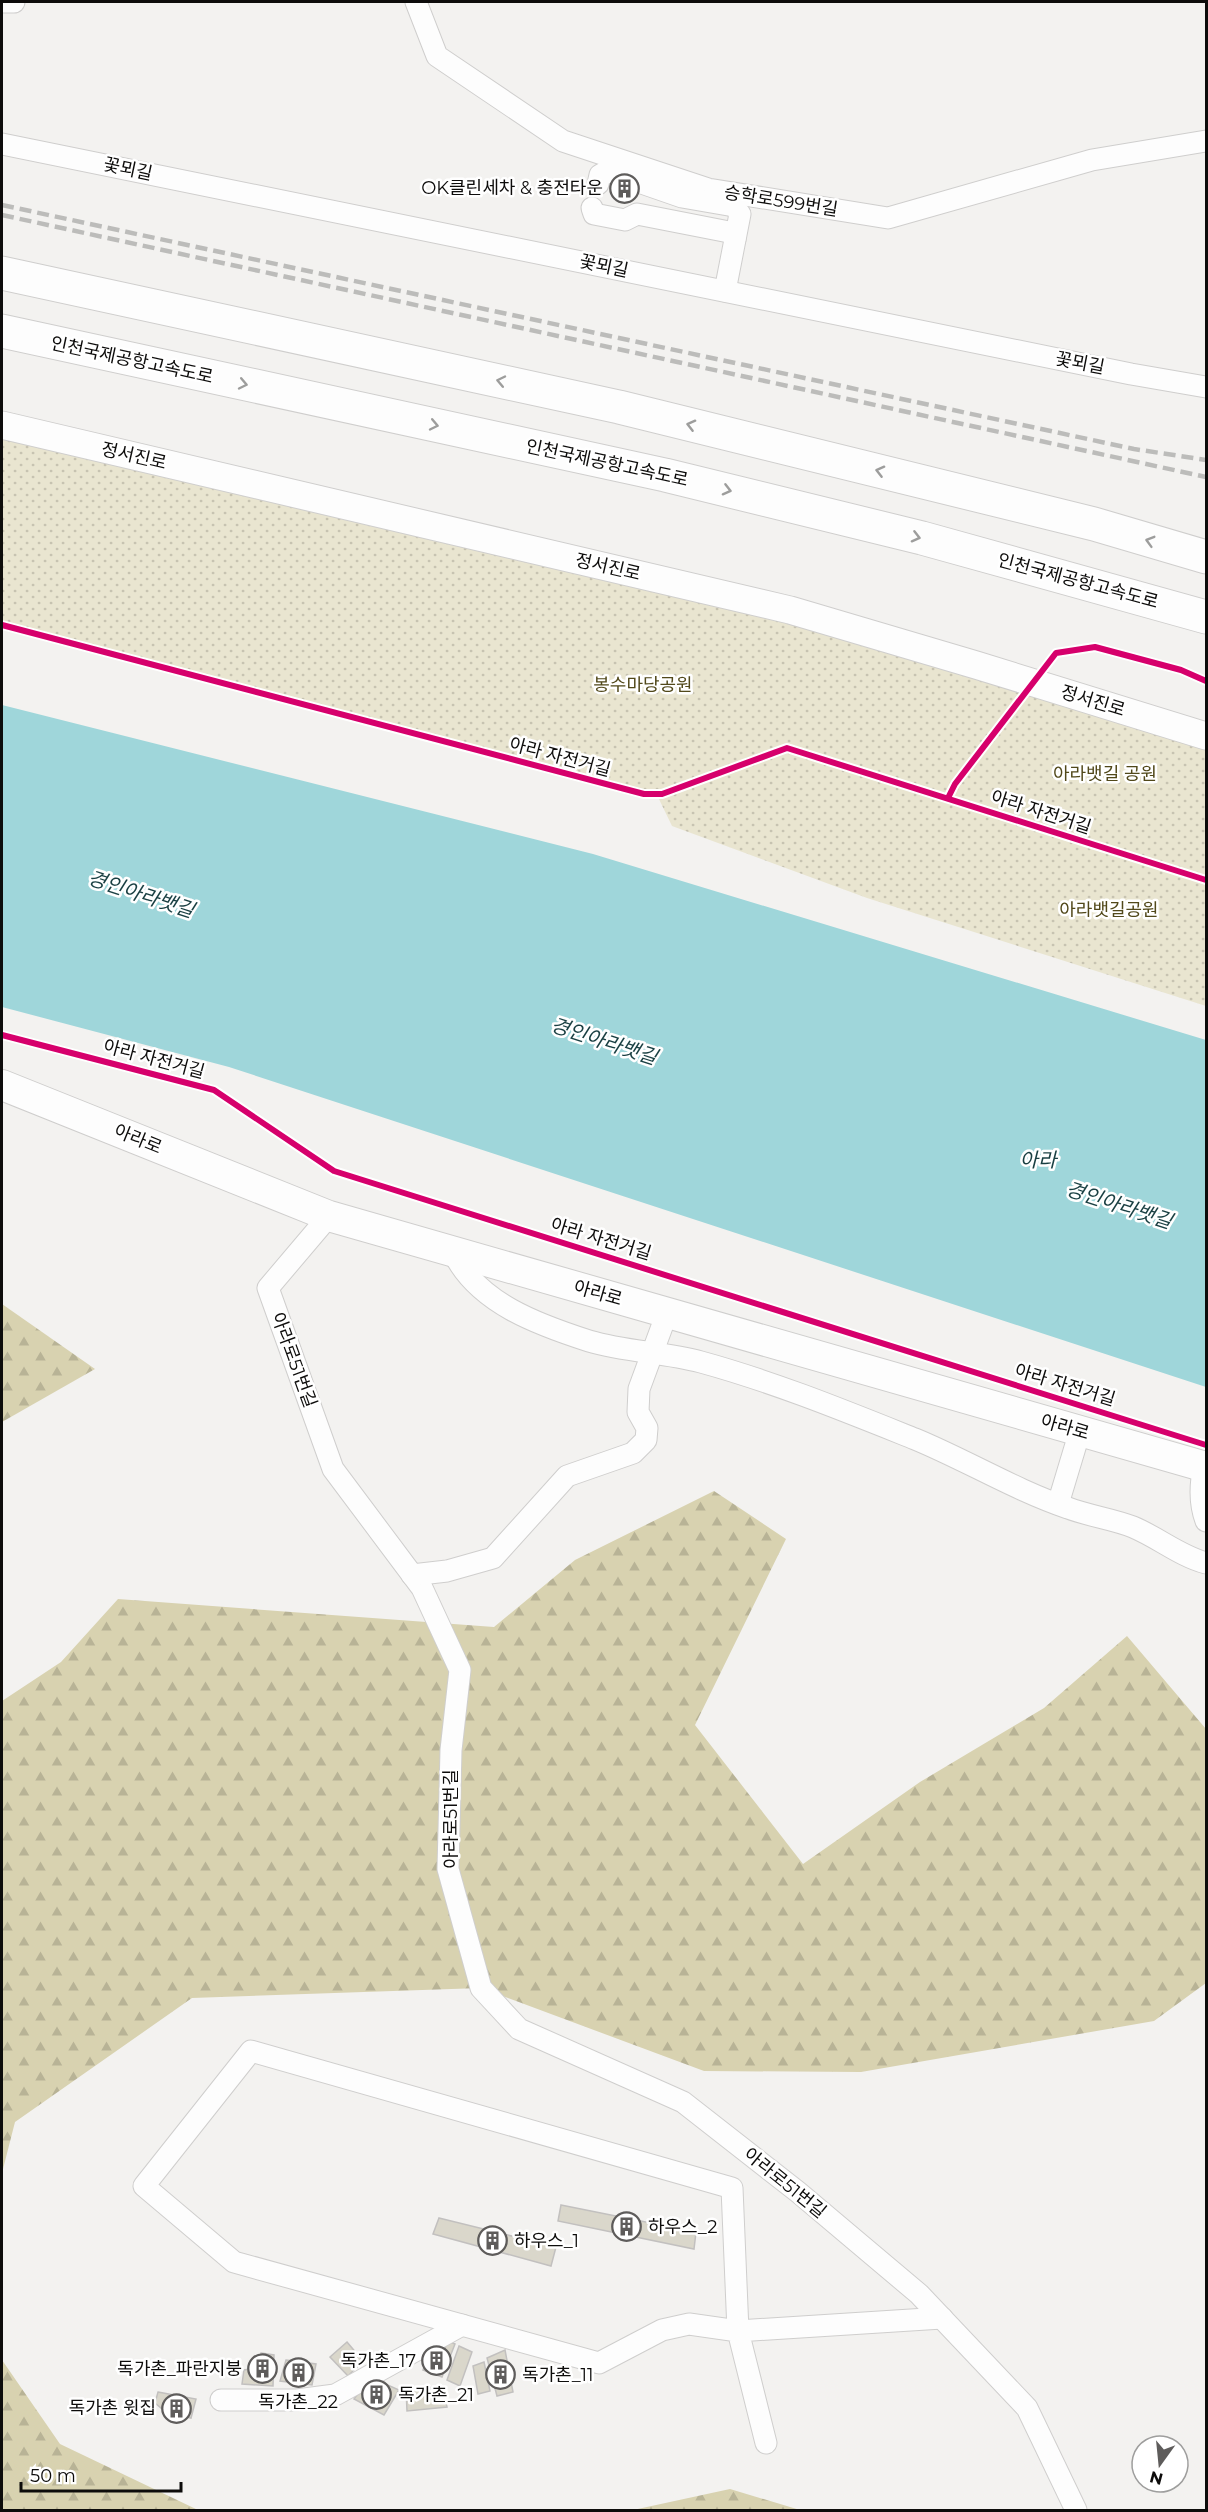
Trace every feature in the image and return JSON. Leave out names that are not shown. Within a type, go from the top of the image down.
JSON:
[{"type":"highway","points":[[2,273],[619,407],[1094,524],[1206,557]]},
{"type":"highway","name":"인천국제공항고속도로","points":[[2,332],[665,475],[922,538],[1206,616]]},
{"type":"main road","name":"아라로","points":[[2,1085],[329,1216],[1205,1467]]},
{"type":"street","points":[[2,2],[14,2]]},
{"type":"street","name":"승학로599번길","points":[[416,2],[436,56],[563,141],[708,189],[888,219],[1092,160],[1206,141]]},
{"type":"street","name":"꽃뫼길","points":[[2,144],[1131,374],[1206,387]]},
{"type":"street","points":[[598,184],[600,175],[607,171],[682,197],[734,206],[740,214],[725,291]]},
{"type":"street","points":[[592,208],[594,214],[625,220],[637,214],[729,232],[735,239]]},
{"type":"street","name":"정서진로","points":[[2,425],[790,610],[1206,736]]},
{"type":"street","name":"아라로51번길","points":[[329,1216],[268,1288],[333,1469],[422,1588],[460,1670],[451,1750],[448,1869],[481,1988],[519,2029],[683,2102],[798,2192],[919,2294],[1028,2408],[1076,2511]]},
{"type":"street","points":[[453,1252],[461,1269],[513,1311],[555,1330],[614,1348],[699,1362],[783,1389],[917,1440],[1058,1504],[1133,1527],[1194,1560],[1206,1563]]},
{"type":"street","points":[[412,1575],[447,1570],[493,1558],[567,1476],[633,1453],[646,1440],[647,1428],[638,1412],[639,1389],[666,1313]]},
{"type":"street","points":[[1058,1504],[1080,1431]]},
{"type":"street","points":[[1205,1467],[1201,1480],[1201,1509],[1206,1521]]},
{"type":"street","points":[[766,2443],[738,2331],[732,2188],[251,2051],[144,2186],[234,2262],[599,2363],[662,2330],[689,2324],[738,2331],[942,2318]]},
{"type":"street","points":[[221,2400],[297,2400],[335,2395],[462,2325]]},
{"type":"green space","name":"봉수마당공원","points":[[2,425],[790,610],[1206,736],[1206,1006],[867,898],[672,826],[657,795],[644,794],[2,625]]},
{"type":"green space","points":[[2,1304],[95,1369],[2,1422]]},
{"type":"green space","points":[[714,1491],[786,1539],[695,1725],[803,1864],[920,1782],[1044,1708],[1127,1636],[1206,1729],[1206,1983],[1154,2021],[861,2072],[704,2071],[481,1988],[192,1998],[15,2122],[2,2173],[2,1701],[61,1662],[118,1599],[494,1627],[575,1560]]},
{"type":"green space","points":[[2,2360],[60,2444],[198,2510],[2,2510]]},
{"type":"green space","points":[[730,2489],[800,2510],[633,2510]]},
{"type":"water","name":"아라","points":[[2,705],[593,854],[1206,1040],[1206,1387],[229,1067],[2,1007]]},
{"type":"building","name":"OK클린세차 & 충전타운","points":[[614,179],[637,186],[634,197],[611,190]]},
{"type":"building","name":"하우스_2","points":[[561,2205],[696,2232],[694,2249],[558,2221]]},
{"type":"building","name":"하우스_1","points":[[439,2218],[556,2247],[551,2266],[433,2234]]},
{"type":"building","name":"독가촌_17","points":[[447,2341],[455,2344],[442,2377],[423,2370],[431,2349],[444,2353]]},
{"type":"building","points":[[347,2342],[363,2361],[348,2376],[330,2357]]},
{"type":"building","points":[[459,2346],[472,2352],[460,2386],[447,2380]]},
{"type":"building","name":"독가촌_11","points":[[505,2350],[513,2392],[497,2396],[487,2358]]},
{"type":"building","name":"독가촌_파란지붕","points":[[261,2353],[274,2355],[273,2386],[242,2384],[244,2370],[258,2368]]},
{"type":"building","name":"독가촌_22","points":[[286,2360],[316,2364],[312,2385],[280,2381]]},
{"type":"building","points":[[484,2362],[490,2391],[478,2394],[473,2366]]},
{"type":"building","name":"독가촌_21","points":[[370,2377],[399,2390],[384,2415],[354,2399]]},
{"type":"building","points":[[443,2387],[447,2407],[407,2411],[406,2388]]},
{"type":"building","name":"독가촌 윗집","points":[[158,2392],[196,2399],[191,2418],[167,2413],[155,2403]]},
{"type":"railway","points":[[2,205],[1134,449],[1206,460]]},
{"type":"railway","points":[[2,215],[1206,477]]},
{"type":"cycle path","name":"아라 자전거길","points":[[2,625],[644,794],[662,794],[787,748],[1206,880]]},
{"type":"cycle path","points":[[948,798],[955,784],[1056,653],[1095,647],[1181,670],[1206,681]]},
{"type":"cycle path","name":"아라 자전거길","points":[[2,1035],[214,1090],[334,1171],[1206,1445]]},
{"type":"place","name":"OK클린세차 & 충전타운","points":[[624,188]]},
{"type":"place","name":"하우스_2","points":[[627,2227]]},
{"type":"place","name":"하우스_1","points":[[493,2241]]},
{"type":"place","name":"독가촌_17","points":[[437,2361]]},
{"type":"place","name":"독가촌_파란지붕","points":[[263,2369]]},
{"type":"place","name":"독가촌_22","points":[[298,2373]]},
{"type":"place","name":"독가촌_11","points":[[501,2375]]},
{"type":"place","name":"독가촌_21","points":[[377,2395]]},
{"type":"place","name":"독가촌 윗집","points":[[177,2408]]},
{"type":"park label","name":"아라뱃길 공원","points":[[1105,774]]},
{"type":"park label","name":"아라뱃길공원","points":[[1109,910]]},
{"type":"water label","name":"경인아라뱃길","points":[[141,894]]},
{"type":"water label","name":"경인아라뱃길","points":[[604,1041]]},
{"type":"water label","name":"경인아라뱃길","points":[[1119,1205]]}]
